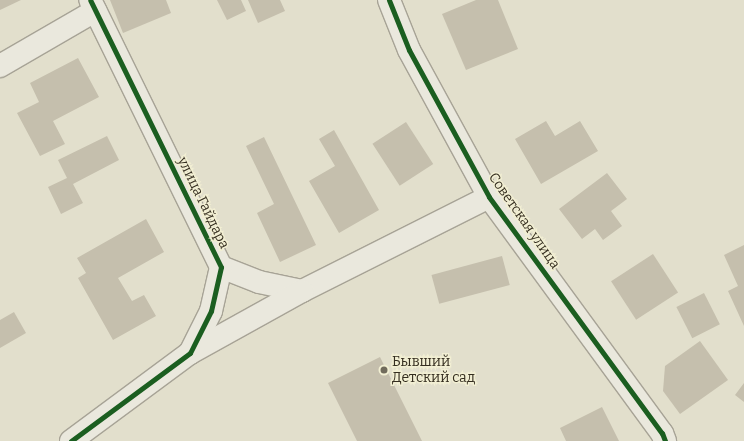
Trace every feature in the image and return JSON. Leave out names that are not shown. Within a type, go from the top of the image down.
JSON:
[{"type":"street","name":"Советская улица","points":[[389,0],[409,50],[490,198],[662,433],[664,441]]},
{"type":"street","points":[[0,66],[93,6]]},
{"type":"street","name":"улица Гайдара","points":[[71,441],[190,353],[211,311],[221,267],[93,6]]},
{"type":"street","points":[[190,353],[302,291],[490,198]]},
{"type":"street","points":[[221,267],[259,282],[302,291]]},
{"type":"building","points":[[0,0],[21,0],[0,10]]},
{"type":"building","points":[[110,0],[166,0],[171,13],[123,33]]},
{"type":"building","points":[[217,0],[241,0],[246,11],[227,20]]},
{"type":"building","points":[[248,0],[280,0],[285,11],[258,23]]},
{"type":"building","points":[[476,0],[498,0],[518,49],[466,70],[442,14]]},
{"type":"building","points":[[78,58],[99,97],[53,121],[65,144],[40,156],[17,113],[39,102],[30,83]]},
{"type":"building","points":[[546,121],[555,136],[580,121],[598,151],[541,184],[515,139]]},
{"type":"building","points":[[406,122],[433,164],[400,186],[372,144]]},
{"type":"building","points":[[334,130],[379,210],[339,233],[309,181],[335,166],[319,139]]},
{"type":"building","points":[[107,136],[119,160],[73,184],[83,203],[61,214],[48,187],[67,178],[58,160]]},
{"type":"building","points":[[264,137],[316,245],[280,262],[257,213],[274,204],[246,146]]},
{"type":"building","points":[[607,173],[627,199],[611,211],[622,226],[603,240],[595,229],[582,239],[559,209]]},
{"type":"building","points":[[146,219],[164,252],[118,278],[132,301],[144,295],[156,316],[113,340],[78,278],[86,273],[77,258]]},
{"type":"building","points":[[744,245],[744,326],[728,291],[738,286],[724,255]]},
{"type":"building","points":[[653,254],[678,293],[636,320],[611,281]]},
{"type":"building","points":[[502,256],[510,285],[439,304],[431,275]]},
{"type":"building","points":[[704,293],[720,324],[692,338],[676,307]]},
{"type":"building","points":[[14,312],[26,333],[0,348],[0,320]]},
{"type":"building","points":[[700,341],[728,380],[680,414],[663,391],[665,366]]},
{"type":"building","points":[[380,357],[422,441],[357,441],[328,383]]},
{"type":"building","points":[[744,383],[744,402],[735,395]]},
{"type":"building","points":[[602,407],[619,441],[566,441],[560,428]]},
{"type":"cycle path","points":[[71,441],[190,353],[211,311],[221,267],[90,0]]},
{"type":"cycle path","points":[[389,0],[409,50],[489,197],[662,433],[665,441]]},
{"type":"place","name":"Бывший Детский сад","points":[[384,370]]}]
